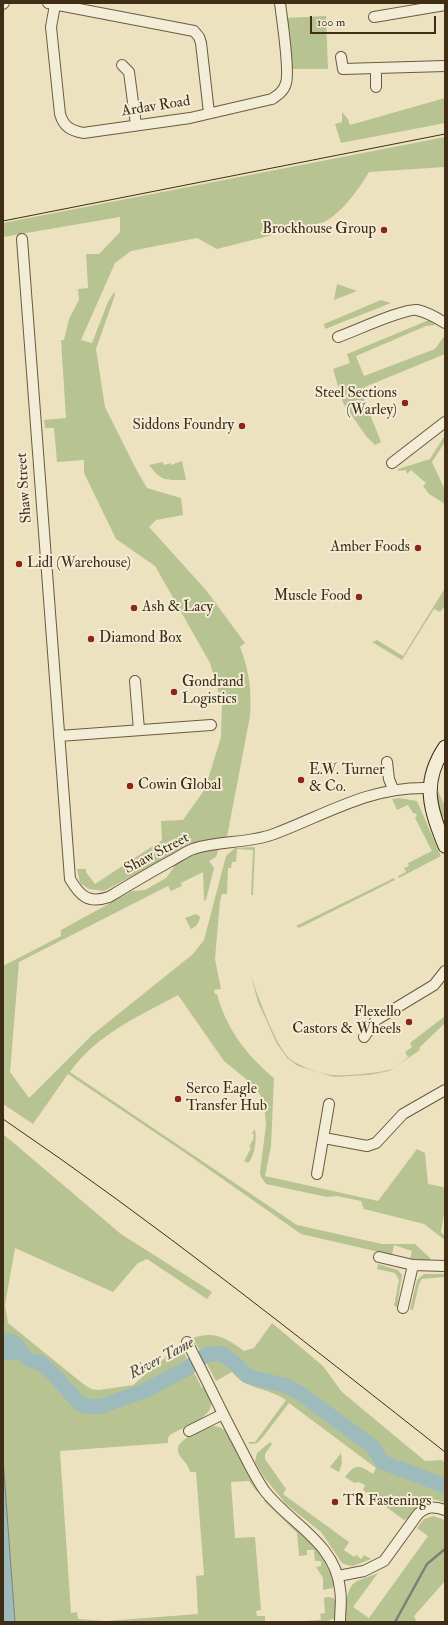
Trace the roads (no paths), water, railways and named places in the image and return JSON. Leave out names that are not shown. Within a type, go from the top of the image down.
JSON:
[{"type":"street","name":"Ardav Road","points":[[52,4],[51,27],[60,114],[62,122],[70,129],[83,133],[190,118],[272,99],[282,92],[286,83],[287,70],[280,3]]},
{"type":"street","points":[[52,4],[194,31],[199,37],[201,43],[209,113]]},
{"type":"street","points":[[374,17],[405,7],[445,5]]},
{"type":"street","points":[[341,56],[343,69],[445,66]]},
{"type":"street","points":[[122,65],[129,72],[136,125]]},
{"type":"street","points":[[376,69],[376,87]]},
{"type":"street","name":"Shaw Street","points":[[22,239],[70,879],[76,890],[83,896],[90,899],[100,900],[109,897],[192,849],[214,844],[253,840],[272,835],[348,803],[393,789],[409,787],[429,788]]},
{"type":"street","points":[[338,337],[401,313],[413,310],[425,313],[445,324]]},
{"type":"street","points":[[392,463],[445,422]]},
{"type":"street","points":[[135,681],[139,730]]},
{"type":"street","points":[[59,736],[211,725]]},
{"type":"street","points":[[445,746],[435,767],[429,788],[431,810],[442,828],[445,846]]},
{"type":"street","points":[[387,762],[389,779],[393,789]]},
{"type":"street","points":[[364,1037],[376,1020],[434,984],[445,971]]},
{"type":"street","points":[[324,1138],[367,1146],[376,1143],[403,1114],[445,1090]]},
{"type":"street","points":[[317,1174],[329,1104]]},
{"type":"street","points":[[379,1257],[413,1265],[445,1266]]},
{"type":"street","points":[[403,1308],[413,1265]]},
{"type":"street","points":[[187,1342],[223,1414],[264,1490],[282,1510],[318,1542],[330,1558],[338,1576],[340,1588],[340,1622]]},
{"type":"street","points":[[189,1430],[223,1414]]},
{"type":"street","points":[[338,1576],[364,1571],[384,1561],[424,1508],[436,1506],[445,1510]]},
{"type":"water","points":[[3,1459],[15,1622],[3,1622]]},
{"type":"waterway","name":"River Tame","points":[[3,1340],[15,1343],[28,1359],[40,1362],[80,1404],[99,1407],[144,1391],[186,1369],[206,1355],[221,1353],[237,1365],[247,1376],[287,1386],[300,1393],[373,1447],[382,1462],[445,1486]]},
{"type":"waterway","name":"River Tame","points":[[3,1353],[22,1352]]},
{"type":"waterway","points":[[395,1622],[427,1564],[445,1549]]},
{"type":"tram line","points":[[3,221],[445,134]]},
{"type":"tram line","points":[[3,1119],[60,1158],[172,1240],[445,1452]]},
{"type":"place","name":"Brockhouse Group","points":[[384,230]]},
{"type":"place","name":"Steel Sections (Warley)","points":[[405,403]]},
{"type":"place","name":"Siddons Foundry","points":[[242,426]]},
{"type":"place","name":"Amber Foods","points":[[418,548]]},
{"type":"place","name":"Lidl (Warehouse)","points":[[19,564]]},
{"type":"place","name":"Muscle Food","points":[[359,597]]},
{"type":"place","name":"Ash & Lacy","points":[[134,608]]},
{"type":"place","name":"Diamond Box","points":[[91,639]]},
{"type":"place","name":"Gondrand Logistics","points":[[174,692]]},
{"type":"place","name":"E.W. Turner & Co.","points":[[301,780]]},
{"type":"place","name":"Cowin Global","points":[[130,786]]},
{"type":"place","name":"Flexello Castors & Wheels","points":[[409,1022]]},
{"type":"place","name":"Serco Eagle Transfer Hub","points":[[178,1099]]},
{"type":"place","name":"TR Fastenings","points":[[335,1502]]}]
